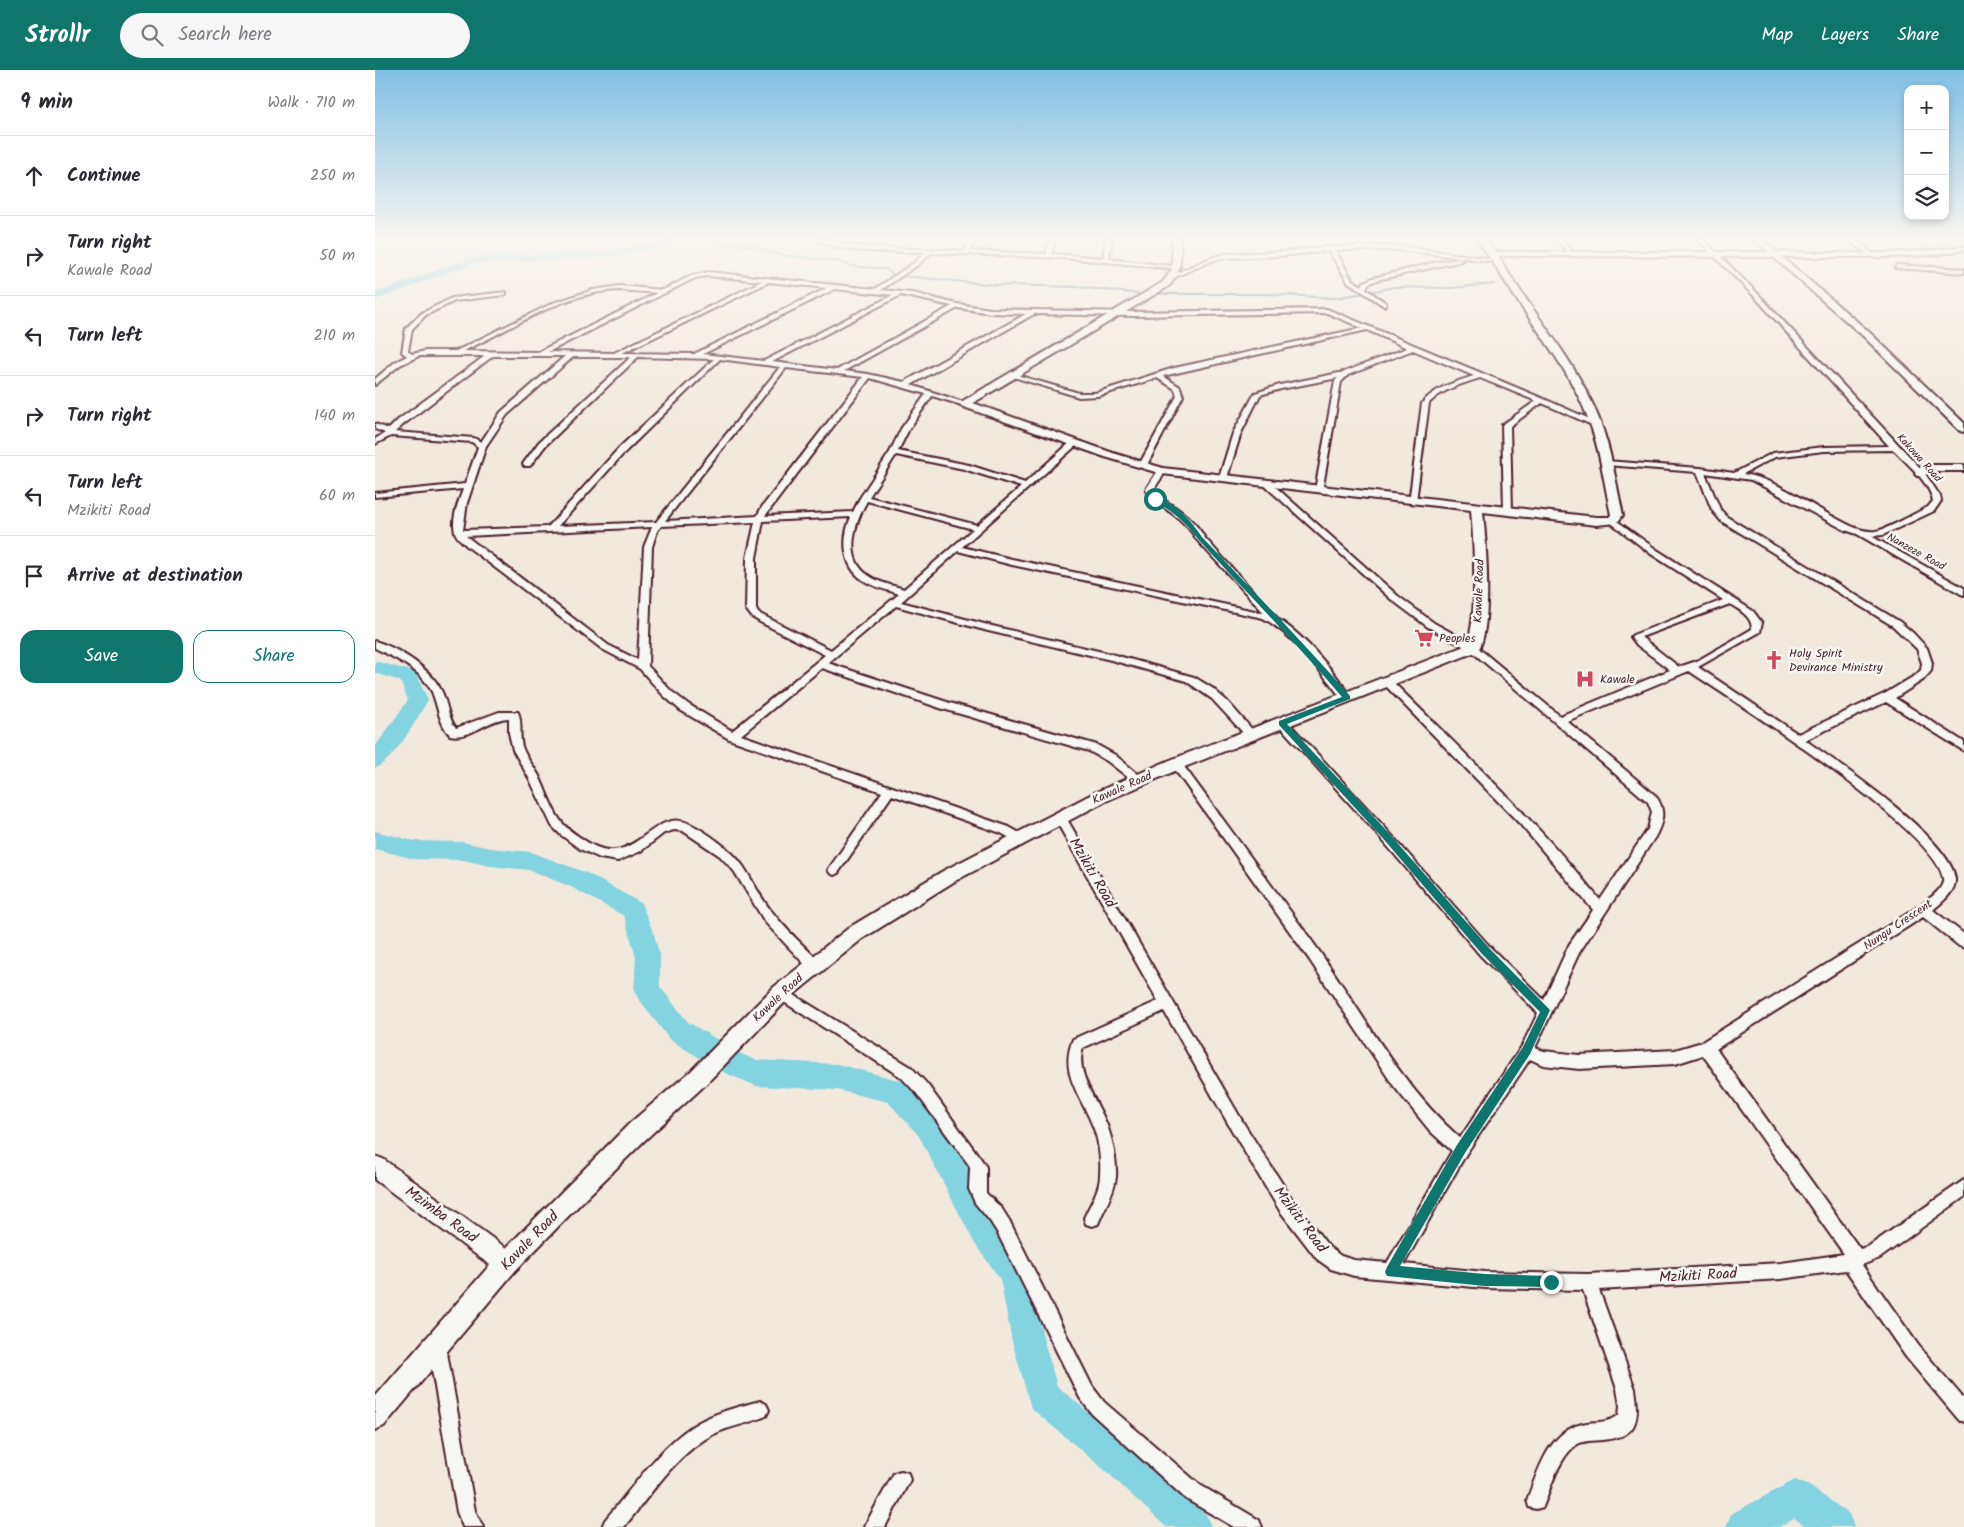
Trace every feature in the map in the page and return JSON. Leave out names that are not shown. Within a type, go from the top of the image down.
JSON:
[{"type":"street","points":[[411,356],[405,352],[407,332],[424,314],[437,307]]},
{"type":"street","points":[[455,353],[551,307]]},
{"type":"street","points":[[540,354],[634,307]]},
{"type":"street","points":[[616,354],[713,307]]},
{"type":"street","points":[[695,355],[793,307]]},
{"type":"street","points":[[764,364],[874,307]]},
{"type":"street","points":[[838,372],[955,307]]},
{"type":"street","points":[[965,307],[1033,312],[1117,314],[1334,312],[1413,348],[1595,423]]},
{"type":"street","points":[[965,404],[1128,307]]},
{"type":"street","points":[[1525,307],[1562,361],[1587,403],[1595,423],[1606,463],[1617,515],[1613,520]]},
{"type":"street","name":"Kakowa Road","points":[[1606,463],[1736,474],[1769,485],[1858,532],[1880,533],[1931,509],[1937,501],[1936,496],[1921,474],[1765,307]]},
{"type":"street","points":[[1835,307],[1866,334],[1964,429]]},
{"type":"street","points":[[905,385],[1033,312]]},
{"type":"street","points":[[1013,376],[1060,390],[1086,395],[1105,393],[1194,365],[1368,328]]},
{"type":"street","points":[[1223,478],[1237,434],[1257,394],[1280,387],[1346,374],[1413,348]]},
{"type":"street","points":[[375,383],[401,360],[411,356],[455,353],[695,355],[868,376],[905,385],[965,404],[1075,443],[1162,471],[1508,512],[1596,521],[1613,520],[1654,552],[1732,600],[1754,618],[1757,623],[1757,630],[1700,664],[1678,671],[1560,720]]},
{"type":"street","points":[[375,442],[390,433],[401,422],[491,354]]},
{"type":"street","points":[[572,354],[504,414],[482,446],[468,486],[458,524],[459,532],[471,545],[605,646],[643,667],[684,708],[733,736],[1005,830],[1019,838]]},
{"type":"street","points":[[527,464],[542,444],[638,354]]},
{"type":"street","points":[[551,529],[622,450],[718,358]]},
{"type":"street","points":[[643,667],[648,547],[653,531],[784,366]]},
{"type":"street","points":[[1319,490],[1338,381],[1346,374]]},
{"type":"street","points":[[1143,465],[1180,396],[1178,388],[1158,375]]},
{"type":"street","points":[[832,655],[755,615],[751,609],[753,539],[759,519],[868,376]]},
{"type":"street","points":[[1411,501],[1425,403],[1438,391],[1480,376]]},
{"type":"street","points":[[905,593],[869,580],[855,567],[850,552],[850,532],[864,498],[894,452],[903,433],[930,393]]},
{"type":"street","points":[[1508,512],[1506,425],[1542,400]]},
{"type":"street","points":[[375,426],[390,433],[415,437],[474,440],[482,446]]},
{"type":"street","points":[[733,736],[894,603],[1075,443]]},
{"type":"street","points":[[1736,474],[1773,455],[1833,448],[1895,448]]},
{"type":"street","points":[[894,452],[966,466],[1027,486]]},
{"type":"street","points":[[1921,474],[1922,470],[1926,468],[1964,468]]},
{"type":"street","points":[[1700,470],[1716,510],[1724,519],[1876,610],[1913,638],[1925,657],[1926,670],[1915,681],[1887,698],[1797,739]]},
{"type":"street","points":[[1162,471],[1150,489],[1151,496],[1171,508],[1190,524],[1200,538],[1278,622],[1296,638],[1347,698]]},
{"type":"street","points":[[1267,484],[1395,598],[1431,625],[1473,648],[1641,788],[1658,806],[1659,821],[1574,949],[1527,1050],[1461,1149],[1391,1272]]},
{"type":"street","points":[[377,497],[468,486]]},
{"type":"street","points":[[864,498],[911,511],[938,515],[979,528]]},
{"type":"street","name":"Kawale Road","points":[[698,1078],[781,993],[856,933],[896,907],[1019,838],[1060,817],[1176,764],[1455,657],[1473,648],[1477,635],[1479,589],[1480,551],[1477,508]]},
{"type":"street","points":[[459,532],[856,514]]},
{"type":"street","name":"Nanzeze Road","points":[[1858,532],[1964,592]]},
{"type":"street","points":[[956,548],[1019,564],[1252,612],[1278,622]]},
{"type":"street","points":[[1678,671],[1636,637],[1732,600]]},
{"type":"street","points":[[894,603],[988,628],[1111,657],[1190,679],[1201,684],[1222,700],[1252,735]]},
{"type":"street","points":[[375,644],[407,661],[433,684],[441,700],[447,726],[453,732],[467,730],[506,714],[513,715],[515,720],[514,733],[518,750],[534,777],[547,808],[556,823],[584,846],[600,853],[618,856],[637,848],[660,830],[674,825],[686,826],[724,853],[738,868],[757,902],[769,918],[814,965]]},
{"type":"street","points":[[820,664],[947,706],[1093,748],[1111,758],[1139,780]]},
{"type":"street","name":"Nungu Crescent","points":[[1527,1050],[1543,1058],[1579,1062],[1675,1057],[1706,1047],[1924,910],[1946,889],[1949,878],[1947,868],[1939,855],[1893,811],[1840,769],[1691,667]]},
{"type":"street","points":[[1387,682],[1546,844],[1600,909]]},
{"type":"street","points":[[1887,698],[1964,747]]},
{"type":"street","points":[[1282,723],[1383,833],[1485,951],[1545,1010]]},
{"type":"street","points":[[1176,764],[1308,947],[1398,1080],[1429,1119],[1461,1149]]},
{"type":"street","points":[[834,870],[889,791]]},
{"type":"street","name":"Mzikiti Road","points":[[1060,817],[1257,1160],[1309,1237],[1323,1253],[1337,1263],[1354,1268],[1485,1280],[1588,1282],[1781,1271],[1854,1260],[1874,1252],[1964,1188]]},
{"type":"street","points":[[1924,910],[1964,942]]},
{"type":"street","points":[[781,993],[906,1072],[922,1089],[978,1167],[977,1189],[980,1198],[996,1215],[1003,1226],[1086,1392],[1098,1408],[1193,1492],[1252,1527]]},
{"type":"street","points":[[1092,1218],[1108,1178],[1108,1171],[1101,1128],[1077,1076],[1074,1050],[1078,1044],[1167,1004]]},
{"type":"street","points":[[1706,1047],[1854,1260],[1913,1351],[1964,1414]]},
{"type":"street","name":"Kavale Road","points":[[375,1417],[507,1263],[638,1131],[698,1078]]},
{"type":"street","name":"Mzimba Road","points":[[375,1167],[507,1263]]},
{"type":"street","points":[[1536,1500],[1559,1450],[1567,1441],[1576,1435],[1618,1429],[1628,1420],[1629,1406],[1626,1389],[1588,1282]]},
{"type":"street","points":[[437,1346],[466,1512],[473,1527]]},
{"type":"street","points":[[612,1527],[671,1457],[698,1433],[725,1420],[760,1410]]},
{"type":"street","points":[[874,1527],[901,1480]]},
{"type":"waterway","points":[[375,667],[408,677],[418,700],[388,746],[375,760]]},
{"type":"waterway","points":[[375,840],[414,850],[463,851],[490,857],[531,861],[579,880],[633,910],[648,957],[647,990],[679,1031],[732,1063],[756,1073],[837,1077],[896,1091],[929,1126],[986,1233],[1014,1273],[1028,1341],[1043,1396],[1120,1461],[1193,1527]]},
{"type":"waterway","points":[[1744,1527],[1795,1498],[1836,1527]]},
{"type":"place","name":"Peoples","points":[[1424,638]]},
{"type":"place","name":"Holy Spirit Devirance Ministry","points":[[1774,660]]},
{"type":"place","name":"Kawale","points":[[1585,679]]},
{"type":"route","points":[[1155,499],[1171,508],[1196,530],[1200,538],[1278,622],[1296,638],[1347,698],[1282,723],[1383,833],[1485,951],[1545,1010],[1527,1050],[1461,1149],[1391,1272],[1485,1280],[1551,1282]]}]
